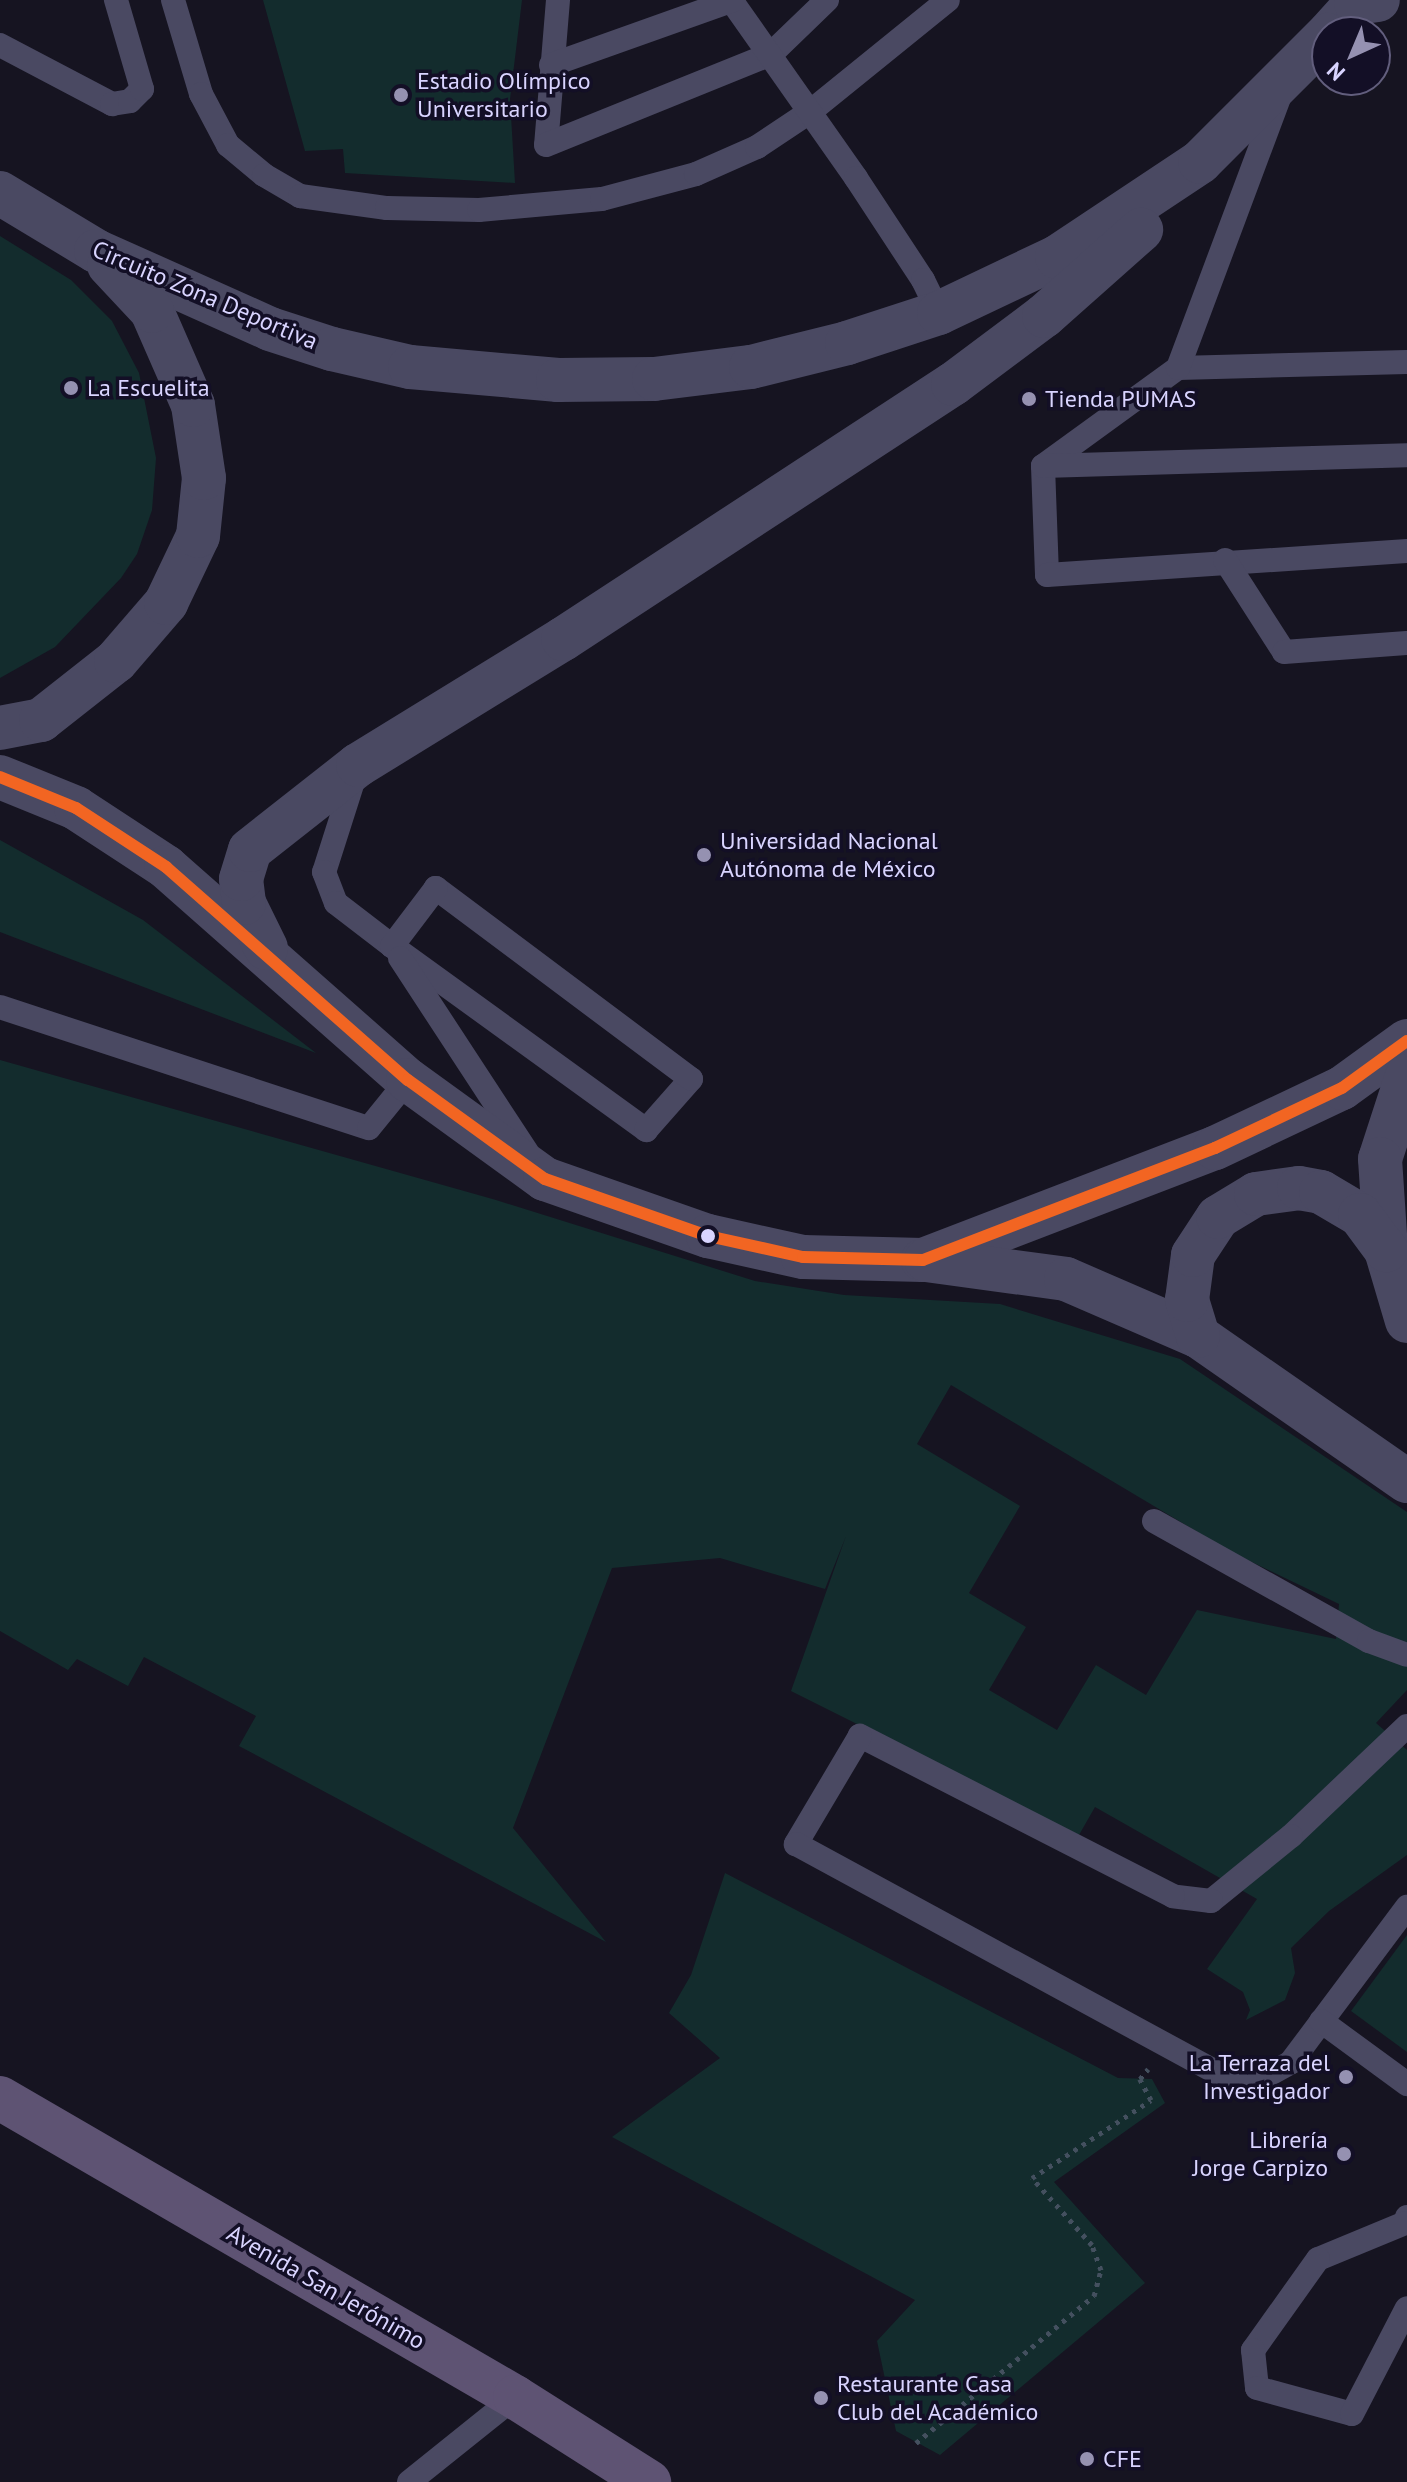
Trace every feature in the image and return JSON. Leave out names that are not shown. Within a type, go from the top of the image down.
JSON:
[{"type":"main road","name":"Avenida San Jerónimo","points":[[0,2098],[515,2397],[649,2482]]},
{"type":"street","name":"Circuito Zona Deportiva","points":[[0,193],[96,251],[270,329],[332,349],[410,367],[558,380],[654,379],[751,367],[939,313],[1057,257],[1200,162],[1311,55]]},
{"type":"street","points":[[270,957],[244,903],[241,879],[250,850],[358,765],[563,639],[953,384],[1044,316],[1149,222],[1200,162]]},
{"type":"street","points":[[0,728],[41,720],[116,661],[166,603],[198,536],[204,478],[193,405],[152,311],[96,251]]},
{"type":"street","points":[[0,777],[76,808],[154,858],[408,1080],[545,1179],[708,1236],[803,1257],[923,1260],[1066,1279],[1198,1336],[1407,1481]]},
{"type":"street","points":[[923,1260],[1215,1148],[1342,1088],[1407,1041]]},
{"type":"street","points":[[1407,1076],[1380,1159],[1386,1250],[1407,1321]]},
{"type":"street","points":[[1198,1336],[1187,1300],[1193,1255],[1218,1217],[1256,1194],[1277,1189],[1321,1192],[1360,1215],[1386,1250]]},
{"type":"lane","points":[[0,45],[112,104],[130,101],[142,89],[116,0]]},
{"type":"lane","points":[[173,0],[201,94],[228,145],[300,196],[387,208],[479,210],[602,199],[696,174],[757,147],[811,111],[948,0]]},
{"type":"lane","points":[[558,0],[546,145],[771,54],[827,0]]},
{"type":"lane","points":[[551,65],[733,1],[811,111],[923,280],[939,313]]},
{"type":"lane","points":[[1043,466],[1178,368],[1285,81]]},
{"type":"lane","points":[[1178,368],[1407,362]]},
{"type":"lane","points":[[1043,466],[1407,455]]},
{"type":"lane","points":[[1043,466],[1047,575],[1225,560],[1407,551]]},
{"type":"lane","points":[[1225,560],[1284,652],[1407,643]]},
{"type":"lane","points":[[358,765],[324,872],[336,903],[392,946],[646,1130],[691,1079],[436,888],[392,946]]},
{"type":"lane","points":[[392,946],[545,1179]]},
{"type":"lane","points":[[0,1007],[369,1128],[408,1080]]},
{"type":"lane","points":[[1154,1521],[1369,1641],[1407,1655]]},
{"type":"lane","points":[[1407,1726],[1223,1895],[1197,1902],[1173,1896],[860,1736],[796,1844],[1224,2076],[1255,2079],[1291,2062],[1407,1907]]},
{"type":"lane","points":[[1321,2021],[1407,2084]]},
{"type":"lane","points":[[1407,2217],[1405,2223],[1318,2259],[1253,2350],[1257,2388],[1352,2414],[1407,2308]]},
{"type":"lane","points":[[409,2482],[515,2397]]},
{"type":"path","points":[[916,2443],[1094,2296],[1101,2270],[1092,2245],[1032,2178],[1151,2100],[1140,2079],[1171,2045]]},
{"type":"green space","name":"Estadio Olímpico Universitario","points":[[263,0],[522,0],[510,99],[515,183],[345,173],[343,149],[305,151]]},
{"type":"green space","name":"La Escuelita","points":[[0,236],[71,280],[112,321],[139,373],[156,458],[152,510],[137,554],[121,578],[55,647],[0,678]]},
{"type":"green space","points":[[0,840],[143,920],[316,1053],[0,932]]},
{"type":"green space","points":[[0,1060],[496,1200],[755,1281],[844,1295],[1000,1304],[1180,1359],[1407,1512],[1407,1690],[1376,1723],[1407,1750],[1407,1855],[1329,1911],[1291,1948],[1295,1973],[1285,2000],[1246,2020],[1250,2010],[1243,1992],[1207,1969],[1257,1899],[1095,1807],[1079,1835],[791,1691],[846,1536],[825,1589],[720,1558],[612,1568],[513,1828],[606,1942],[239,1746],[256,1716],[144,1657],[128,1686],[77,1659],[68,1670],[0,1631]],"holes":[[[951,1385],[1231,1552],[1339,1604],[1336,1639],[1197,1610],[1146,1695],[1096,1665],[1057,1730],[989,1690],[1026,1627],[969,1593],[1020,1506],[917,1444]]]},
{"type":"green space","points":[[725,1873],[1118,2078],[1152,2079],[1165,2103],[1054,2182],[1145,2283],[940,2455],[896,2431],[877,2341],[915,2300],[612,2137],[720,2058],[669,2013],[691,1975]]},
{"type":"green space","points":[[1407,1935],[1407,2052],[1351,2011]]},
{"type":"transit line","points":[[0,777],[76,808],[166,867],[408,1080],[545,1179],[708,1236],[803,1257],[923,1260],[1215,1148],[1342,1088],[1407,1041]]},
{"type":"place","name":"Estadio Olímpico Universitario","points":[[401,95]]},
{"type":"place","name":"La Escuelita","points":[[71,388]]},
{"type":"place","name":"Tienda PUMAS","points":[[1029,399]]},
{"type":"place","name":"Universidad Nacional Autónoma de México","points":[[704,855]]},
{"type":"place","name":"La Terraza del Investigador","points":[[1346,2077]]},
{"type":"place","name":"Librería Jorge Carpizo","points":[[1344,2154]]},
{"type":"place","name":"Restaurante Casa Club del Académico","points":[[821,2398]]},
{"type":"place","name":"CFE","points":[[1087,2459]]}]
